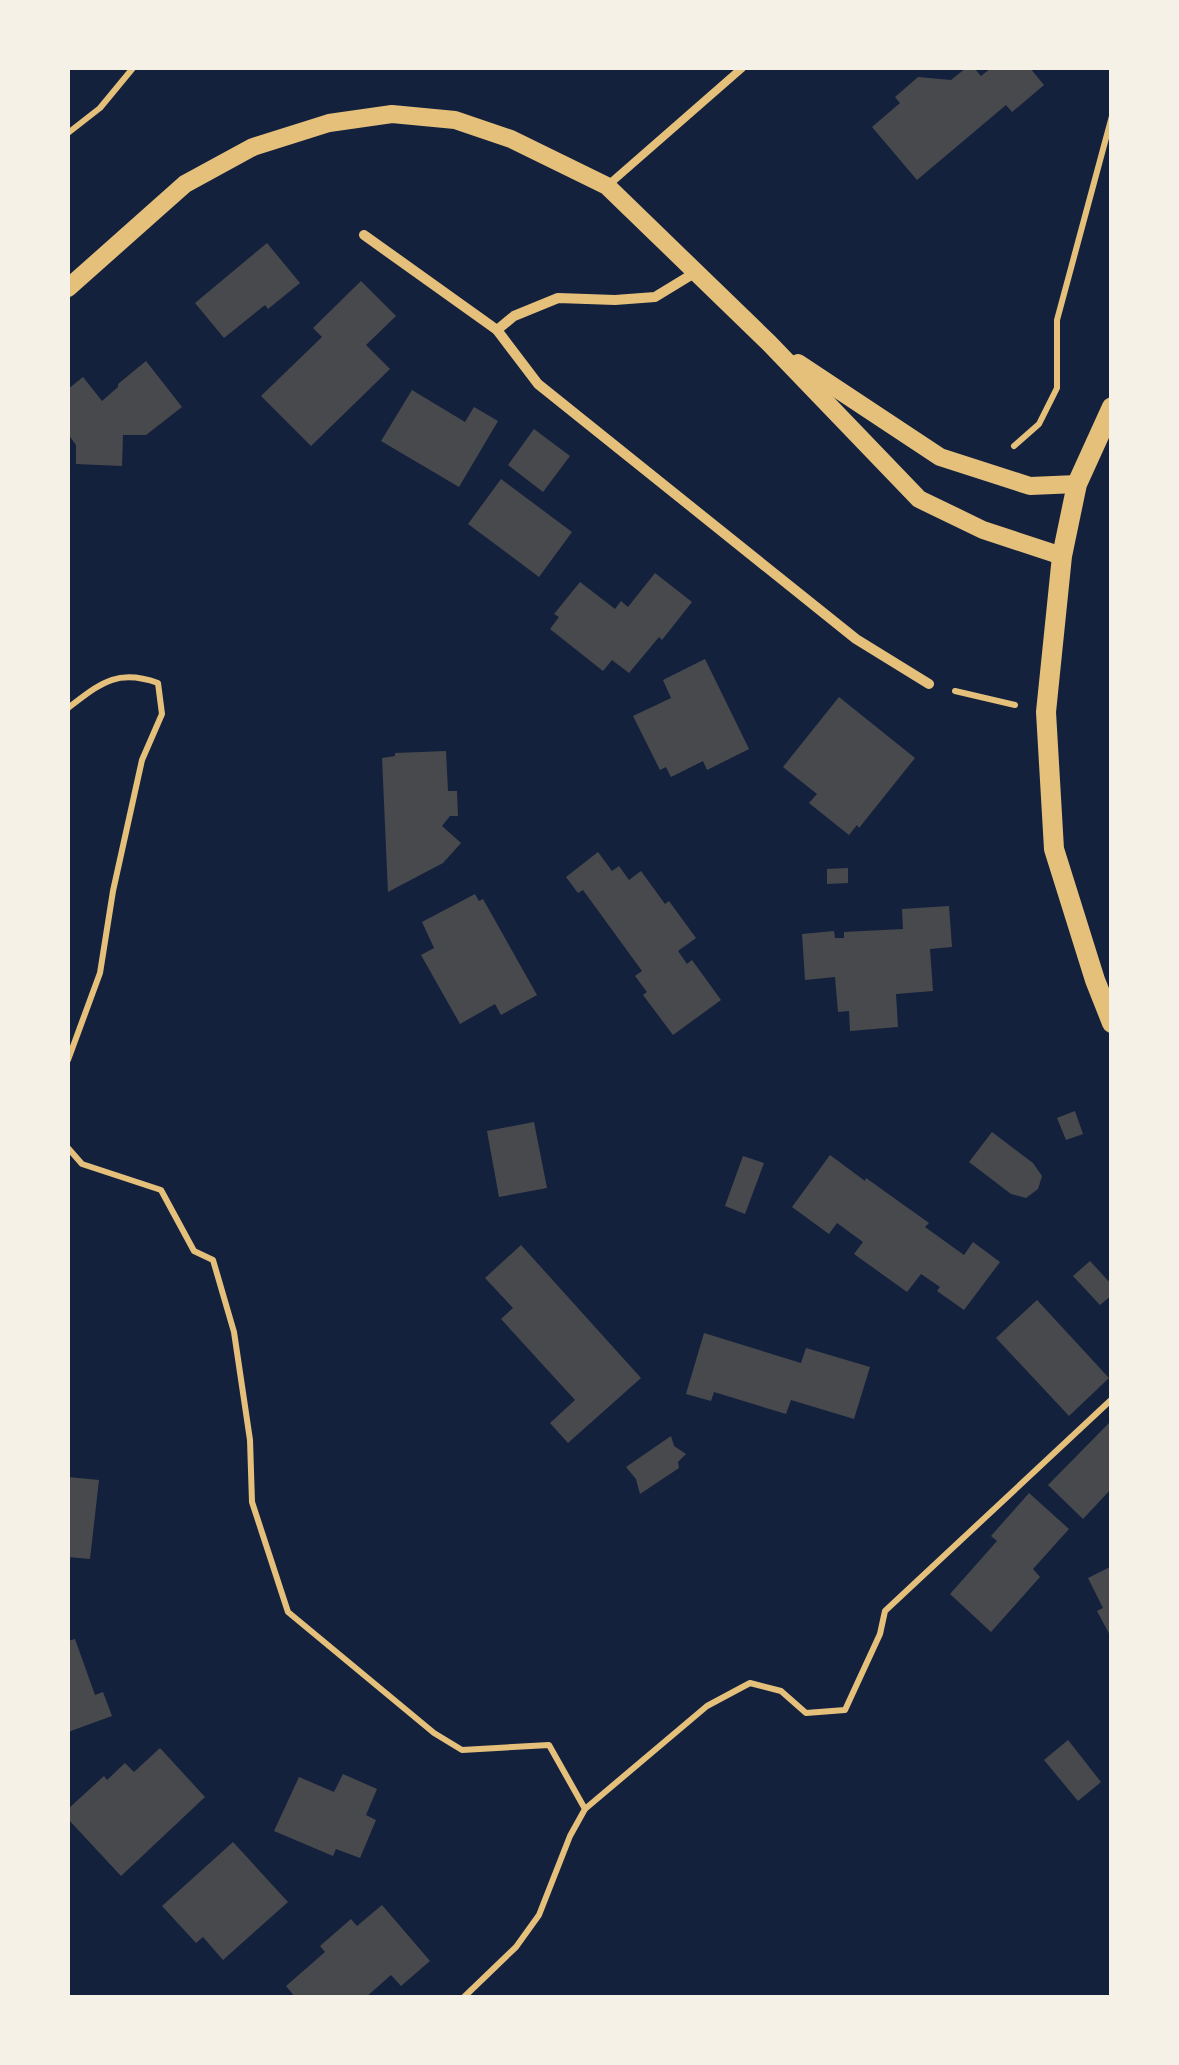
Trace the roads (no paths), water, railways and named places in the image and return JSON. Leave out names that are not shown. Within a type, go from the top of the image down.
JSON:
[{"type":"main road","points":[[1112,406],[1077,484],[1062,556],[1046,712],[1054,848],[1112,1023]]},
{"type":"street","points":[[68,288],[186,184],[253,148],[329,123],[392,114],[456,120],[511,139],[607,186],[769,343],[919,499],[983,530],[1062,556]]},
{"type":"street","points":[[364,235],[497,330],[538,384],[856,638],[930,684]]},
{"type":"street","points":[[497,330],[514,316],[558,298],[655,297],[696,272]]},
{"type":"street","points":[[769,343],[940,457],[1030,486],[1077,484]]},
{"type":"lane","points":[[607,186],[742,68]]}]
